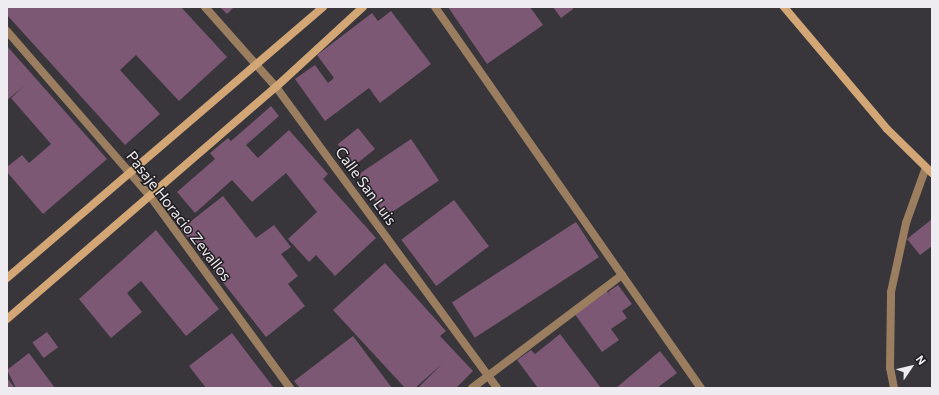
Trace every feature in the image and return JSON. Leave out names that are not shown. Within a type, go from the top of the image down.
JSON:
[{"type":"main road","points":[[7,320],[276,87],[363,7]]},
{"type":"main road","points":[[784,7],[928,171]]},
{"type":"main road","points":[[7,278],[131,175],[320,8]]},
{"type":"street","name":"Calle San Luis","points":[[205,7],[276,87],[496,388]]},
{"type":"street","points":[[435,7],[701,388]]},
{"type":"street","name":"Pasaje Horacio Zevallos","points":[[7,30],[150,196],[290,388]]},
{"type":"street","points":[[894,388],[890,368],[891,292],[906,223],[928,171]]},
{"type":"street","points":[[472,388],[487,375],[622,275]]},
{"type":"building","points":[[7,7],[181,7],[227,57],[179,101],[136,55],[120,70],[160,114],[125,145],[7,15]]},
{"type":"building","points":[[220,7],[234,7],[227,14]]},
{"type":"building","points":[[448,7],[530,7],[543,25],[487,64]]},
{"type":"building","points":[[553,7],[572,7],[573,9],[561,18]]},
{"type":"building","points":[[391,11],[431,64],[380,103],[369,88],[325,121],[295,79],[315,65],[328,83],[334,78],[317,55],[372,13],[378,21]]},
{"type":"building","points":[[7,46],[107,159],[43,214],[7,172],[7,167],[22,155],[29,163],[51,144],[11,98],[24,86],[7,100]]},
{"type":"building","points":[[271,106],[279,116],[246,145],[258,158],[289,130],[328,174],[323,179],[376,238],[335,276],[316,255],[309,262],[288,239],[317,212],[286,173],[252,202],[232,180],[195,213],[177,192],[215,159],[210,153],[228,138],[231,141]]},
{"type":"building","points":[[358,128],[375,149],[355,165],[338,144]]},
{"type":"building","points":[[411,139],[439,180],[386,216],[358,175]]},
{"type":"building","points":[[223,196],[256,238],[274,225],[291,247],[281,254],[298,276],[288,284],[305,306],[266,337],[181,229]]},
{"type":"building","points":[[454,200],[489,246],[436,286],[401,240]]},
{"type":"building","points":[[932,219],[932,246],[920,255],[907,239]]},
{"type":"building","points":[[576,222],[599,257],[475,338],[452,303]]},
{"type":"building","points":[[156,230],[219,309],[186,336],[141,281],[127,293],[142,312],[111,338],[79,299]]},
{"type":"building","points":[[385,263],[446,331],[440,336],[473,371],[456,388],[418,388],[442,364],[415,388],[405,388],[333,310]]},
{"type":"building","points":[[618,285],[632,304],[622,311],[627,318],[611,329],[619,340],[602,352],[574,313],[606,290],[612,298],[608,292]]},
{"type":"building","points":[[47,332],[58,347],[44,358],[32,343]]},
{"type":"building","points":[[232,333],[274,388],[206,388],[189,366]]},
{"type":"building","points":[[560,334],[601,388],[538,388],[517,360],[531,350],[535,354]]},
{"type":"building","points":[[353,336],[392,388],[300,388],[294,381]]},
{"type":"building","points":[[660,351],[677,373],[657,388],[616,388]]},
{"type":"building","points":[[29,353],[55,388],[16,388],[7,370]]},
{"type":"building","points":[[7,378],[15,388],[7,388]]}]
